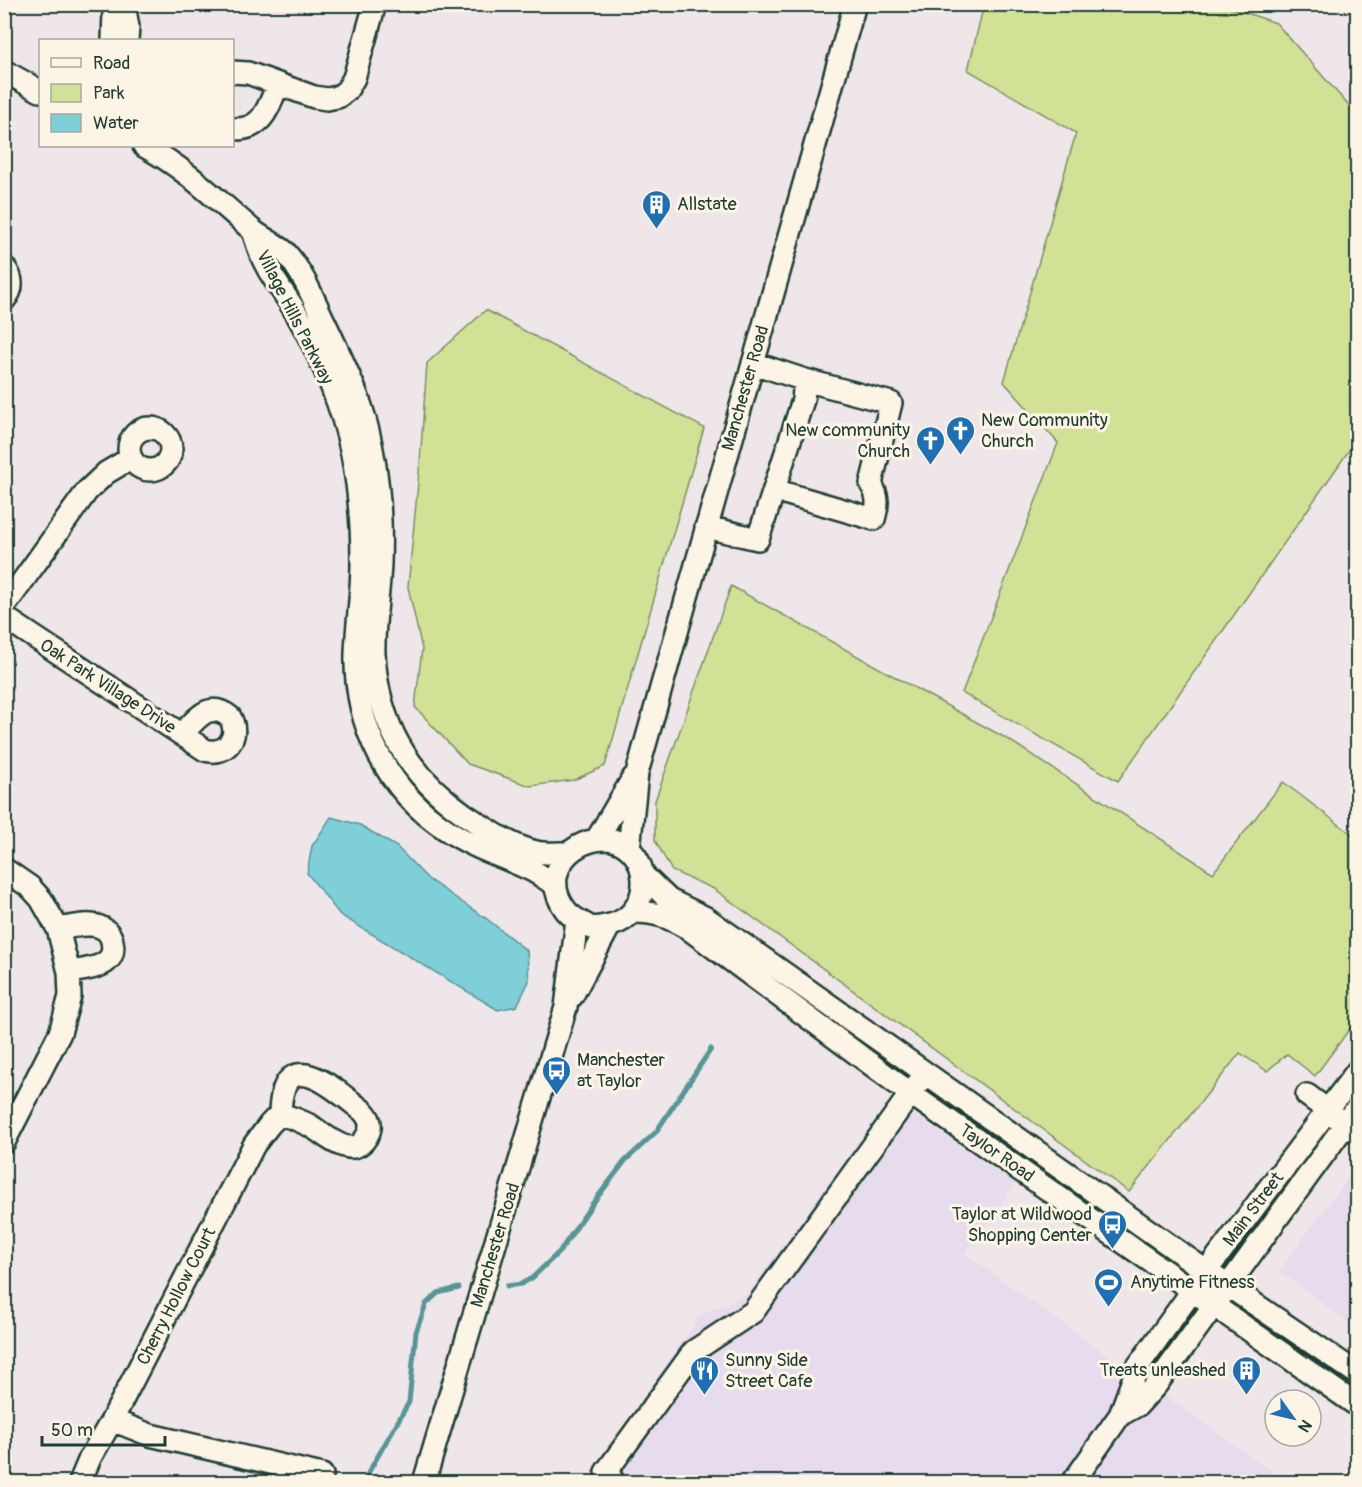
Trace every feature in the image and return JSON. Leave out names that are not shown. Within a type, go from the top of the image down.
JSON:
[{"type":"street","points":[[111,4],[114,11],[113,39]]},
{"type":"street","points":[[124,4],[128,39]]},
{"type":"street","points":[[234,72],[248,73],[327,99],[338,97],[347,90],[354,78],[375,4]]},
{"type":"street","name":"Manchester Road","points":[[628,849],[636,773],[855,4]]},
{"type":"street","points":[[4,71],[39,89]]},
{"type":"street","points":[[234,129],[244,130],[261,119],[278,84]]},
{"type":"street","name":"Village Hills Parkway","points":[[149,147],[191,176],[253,231],[284,251],[304,278],[361,407],[378,486],[380,563],[365,652],[360,706],[380,760],[399,786],[429,817],[447,830],[474,845],[530,869],[556,885]]},
{"type":"street","points":[[4,267],[12,281],[11,289],[4,300]]},
{"type":"street","points":[[753,363],[805,380],[891,403],[871,483],[878,496],[874,519],[774,490]]},
{"type":"street","points":[[706,527],[758,539],[803,400],[805,380]]},
{"type":"street","points":[[4,607],[87,490],[106,473],[131,458]]},
{"type":"street","name":"Oak Park Village Drive","points":[[4,617],[182,734]]},
{"type":"street","name":"Village Hills Parkway","points":[[365,652],[388,724],[411,762],[435,791],[480,825],[509,841],[536,852],[568,853]]},
{"type":"street","name":"Manchester Road","points":[[597,839],[636,773]]},
{"type":"street","points":[[597,839],[616,841],[628,849],[639,861],[644,876],[642,895],[633,912],[620,922],[592,928],[577,920],[566,910],[559,898],[556,885],[557,873],[568,853],[578,845],[597,839]]},
{"type":"street","points":[[4,869],[30,887],[41,899],[58,929],[69,972],[70,996],[60,1033],[4,1142]]},
{"type":"street","name":"Taylor Road","points":[[644,876],[669,900],[706,918],[1227,1286],[1358,1374]]},
{"type":"street","name":"Taylor Road","points":[[633,912],[653,912],[689,929],[911,1094],[1358,1406]]},
{"type":"street","name":"Manchester Road","points":[[424,1482],[566,1007],[577,920]]},
{"type":"street","name":"Manchester Road","points":[[566,1007],[610,925]]},
{"type":"street","points":[[58,929],[99,926],[106,931],[113,944],[111,955],[102,966],[69,972]]},
{"type":"street","name":"Main Street","points":[[1072,1482],[1120,1415],[1138,1366],[1206,1271],[1358,1070]]},
{"type":"street","points":[[614,1482],[606,1472],[694,1351],[753,1312],[924,1074]]},
{"type":"street","points":[[1307,1095],[1327,1110],[1353,1121]]},
{"type":"street","name":"Cherry Hollow Court","points":[[80,1482],[90,1458],[254,1145],[280,1114]]},
{"type":"street","name":"Main Street","points":[[1120,1415],[1137,1405],[1149,1393],[1353,1121]]},
{"type":"street","points":[[112,1419],[150,1435],[322,1475]]},
{"type":"shaded area","points":[[891,1098],[1015,1184],[965,1254],[1287,1482],[602,1482],[594,1472],[700,1315],[747,1294]]},
{"type":"shaded area","points":[[1357,1166],[1357,1329],[1279,1271]]},
{"type":"green space","points":[[984,4],[1223,5],[1276,23],[1357,115],[1357,439],[1118,781],[962,693],[1058,443],[1004,382],[1076,133],[968,70]]},
{"type":"green space","points":[[486,310],[704,428],[605,766],[574,780],[530,786],[468,764],[415,707],[422,649],[408,587],[427,363]]},
{"type":"green space","points":[[731,586],[1009,740],[1213,873],[1283,782],[1357,838],[1357,1019],[1315,1076],[1287,1054],[1267,1071],[1240,1053],[1129,1192],[714,889],[672,871],[655,840],[655,801]]},
{"type":"water","points":[[331,817],[360,825],[397,847],[428,879],[487,919],[527,951],[529,981],[517,1006],[498,1010],[340,915],[307,873],[312,846]]},
{"type":"waterway","points":[[507,1286],[521,1284],[532,1278],[560,1251],[625,1161],[656,1132],[711,1049]]},
{"type":"waterway","points":[[363,1482],[409,1402],[416,1332],[426,1304],[438,1293],[459,1288]]},
{"type":"place","name":"Allstate","points":[[656,230]]},
{"type":"place","name":"New Community Church","points":[[960,456]]},
{"type":"place","name":"New community Church","points":[[931,466]]},
{"type":"place","name":"Manchester at Taylor","points":[[556,1096]]},
{"type":"place","name":"Taylor at Wildwood Shopping Center","points":[[1113,1250]]},
{"type":"place","name":"Anytime Fitness","points":[[1109,1308]]},
{"type":"place","name":"Sunny Side Street Cafe","points":[[704,1396]]},
{"type":"place","name":"Treats unleashed","points":[[1247,1396]]}]
